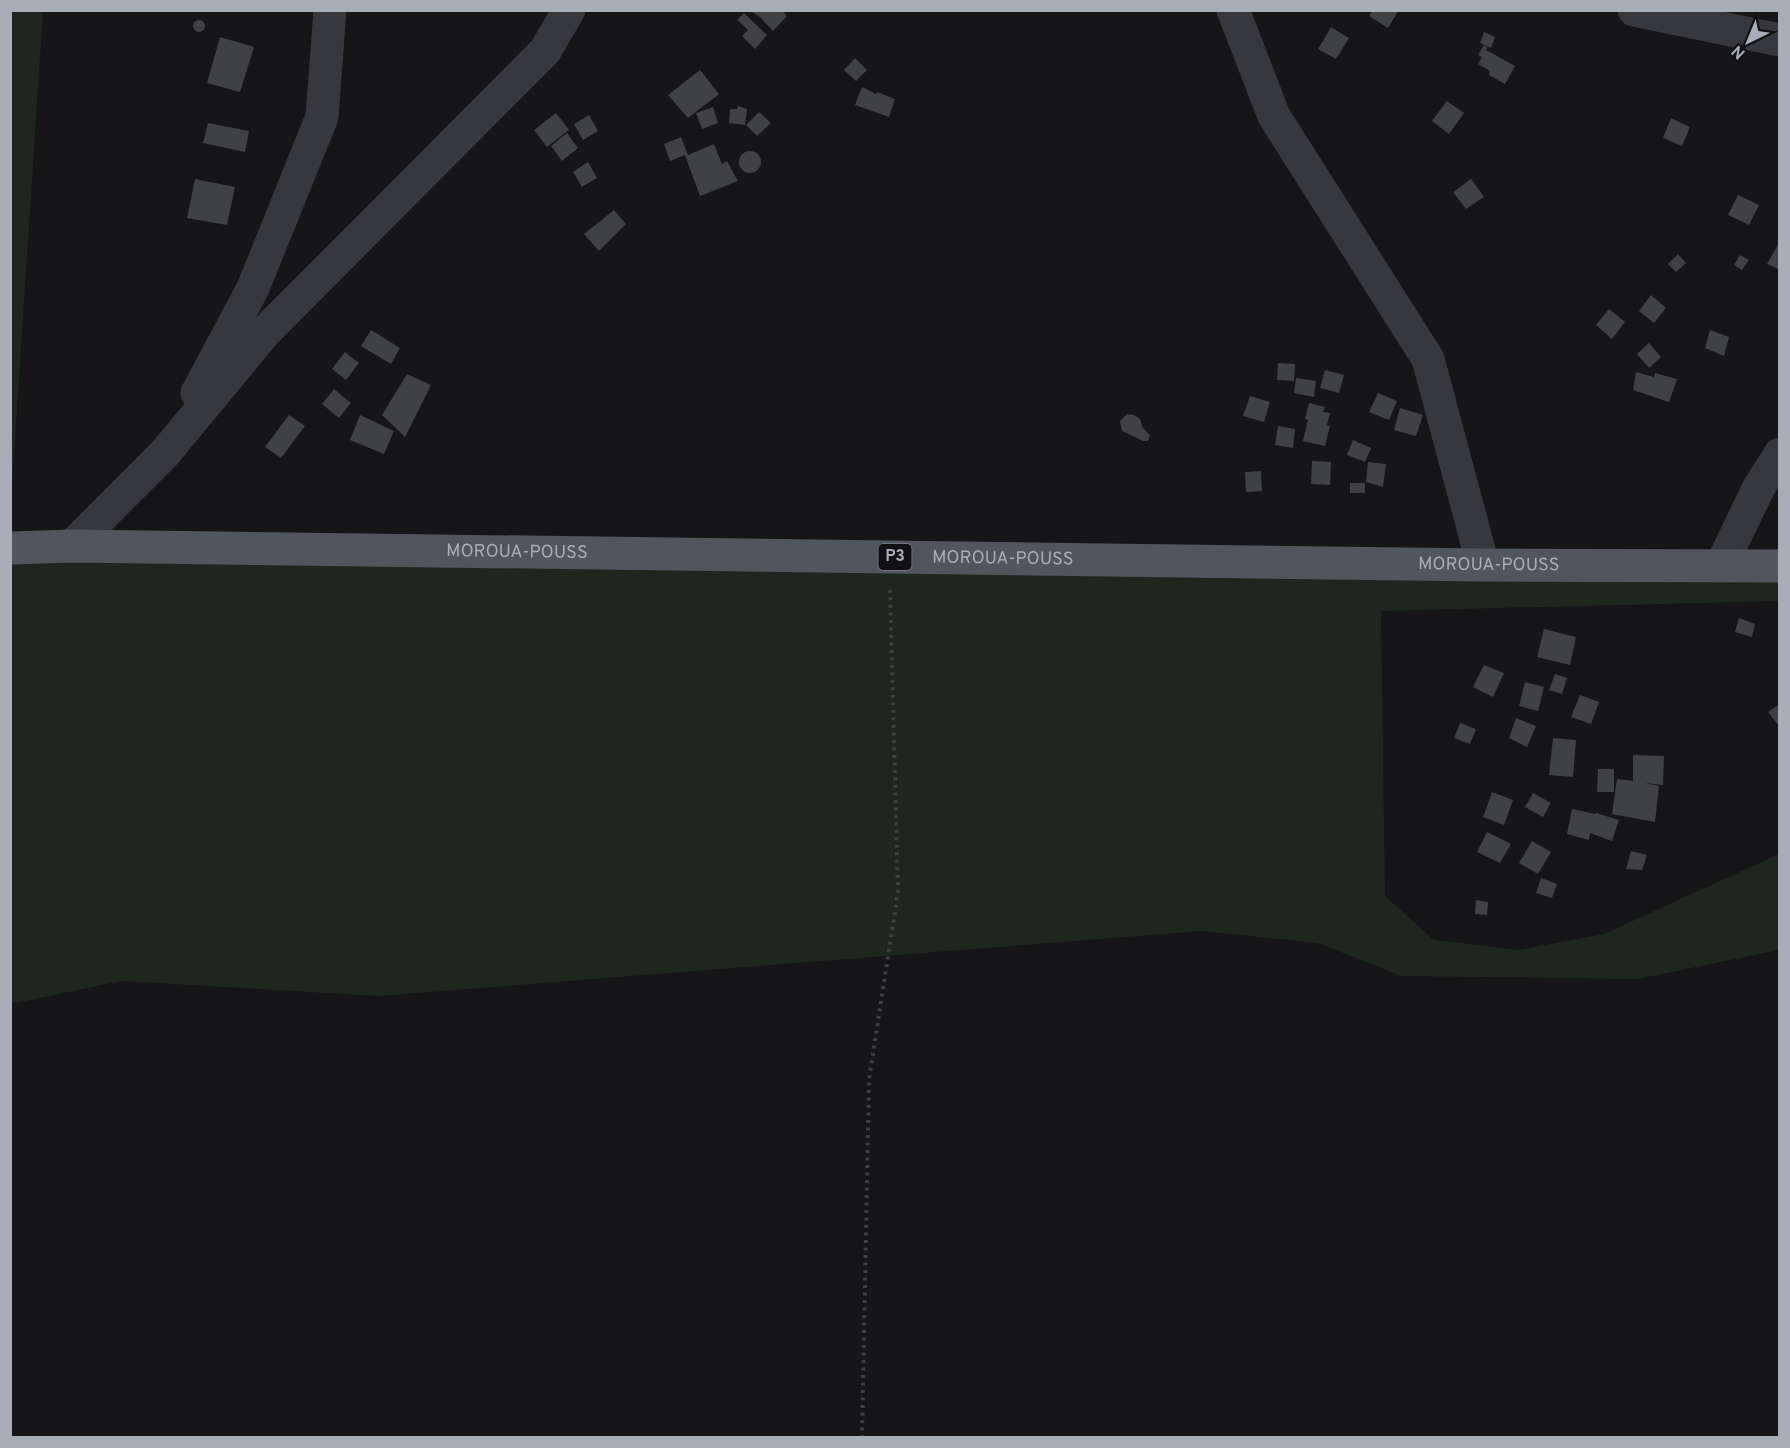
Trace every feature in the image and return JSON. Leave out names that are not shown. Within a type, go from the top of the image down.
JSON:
[{"type":"main road","name":"MOROUA-POUSS","points":[[10,548],[72,546],[1483,565],[1779,566]]},
{"type":"street","points":[[165,453],[253,288],[322,117],[330,10]]},
{"type":"street","points":[[72,546],[165,453],[266,331],[544,51],[569,10]]},
{"type":"street","points":[[1233,10],[1274,116],[1428,359],[1483,565]]},
{"type":"street","points":[[1634,10],[1779,40]]},
{"type":"street","points":[[1721,566],[1759,487],[1779,454]]},
{"type":"path","points":[[862,1437],[869,1078],[898,892],[889,556]]},
{"type":"shaded area","points":[[10,11],[43,11],[11,501]]},
{"type":"shaded area","points":[[10,548],[1779,566],[1779,601],[1381,611],[1385,896],[1434,940],[1519,950],[1604,934],[1779,854],[1779,950],[1638,979],[1401,976],[1318,943],[1201,931],[379,996],[121,981],[11,1004]]},
{"type":"building","points":[[749,10],[782,10],[787,16],[773,31],[760,17]]},
{"type":"building","points":[[1373,10],[1399,10],[1388,28],[1369,16]]},
{"type":"building","points":[[744,13],[767,35],[755,49],[742,36],[748,30],[737,20]]},
{"type":"building","points":[[201,20],[205,26],[201,32],[197,32],[193,24]]},
{"type":"building","points":[[1331,27],[1349,38],[1336,59],[1318,49]]},
{"type":"building","points":[[1484,32],[1495,37],[1491,48],[1480,43]]},
{"type":"building","points":[[220,37],[254,47],[240,92],[207,83]]},
{"type":"building","points":[[1484,45],[1487,47],[1486,50],[1515,66],[1505,84],[1489,75],[1490,71],[1478,64],[1482,57],[1478,55]]},
{"type":"building","points":[[855,58],[867,70],[856,81],[844,70]]},
{"type":"building","points":[[700,70],[719,94],[688,118],[668,95]]},
{"type":"building","points":[[862,87],[895,99],[889,117],[855,105]]},
{"type":"building","points":[[1447,101],[1464,113],[1449,134],[1432,121]]},
{"type":"building","points":[[738,106],[747,109],[745,125],[729,123],[730,109],[737,109]]},
{"type":"building","points":[[713,107],[718,123],[702,129],[696,113]]},
{"type":"building","points":[[759,112],[771,123],[757,136],[746,125]]},
{"type":"building","points":[[556,113],[569,130],[547,147],[534,130]]},
{"type":"building","points":[[589,115],[598,131],[583,140],[574,124]]},
{"type":"building","points":[[1671,118],[1690,127],[1682,146],[1663,138]]},
{"type":"building","points":[[208,123],[249,131],[245,152],[203,143]]},
{"type":"building","points":[[567,133],[578,148],[562,161],[551,146]]},
{"type":"building","points":[[681,137],[688,155],[714,144],[722,164],[727,161],[738,181],[700,196],[685,155],[670,161],[664,144]]},
{"type":"building","points":[[750,151],[760,158],[761,162],[754,172],[750,173],[740,166],[739,162],[746,152]]},
{"type":"building","points":[[588,162],[597,178],[582,187],[573,172]]},
{"type":"building","points":[[195,179],[235,187],[227,225],[187,218]]},
{"type":"building","points":[[1471,179],[1484,197],[1466,209],[1453,192]]},
{"type":"building","points":[[1738,195],[1759,205],[1749,225],[1728,215]]},
{"type":"building","points":[[614,210],[626,224],[599,251],[584,234]]},
{"type":"building","points":[[1780,241],[1780,270],[1767,264]]},
{"type":"building","points":[[1678,254],[1686,263],[1676,272],[1668,264]]},
{"type":"building","points":[[1740,255],[1749,260],[1742,270],[1734,265]]},
{"type":"building","points":[[1651,295],[1666,308],[1654,323],[1639,311]]},
{"type":"building","points":[[1609,309],[1625,322],[1612,339],[1596,325]]},
{"type":"building","points":[[371,330],[400,348],[391,364],[361,346]]},
{"type":"building","points":[[1710,330],[1729,337],[1724,356],[1705,348]]},
{"type":"building","points":[[1649,343],[1661,357],[1649,368],[1637,354]]},
{"type":"building","points":[[345,352],[359,363],[346,380],[332,369]]},
{"type":"building","points":[[1278,363],[1295,364],[1294,381],[1277,380]]},
{"type":"building","points":[[1325,370],[1344,375],[1339,393],[1320,388]]},
{"type":"building","points":[[1636,372],[1654,377],[1655,373],[1677,379],[1669,402],[1633,390]]},
{"type":"building","points":[[407,374],[431,385],[405,437],[382,415]]},
{"type":"building","points":[[1296,378],[1316,381],[1314,397],[1294,393]]},
{"type":"building","points":[[334,389],[351,403],[339,418],[322,404]]},
{"type":"building","points":[[1378,393],[1397,401],[1389,420],[1369,412]]},
{"type":"building","points":[[1250,396],[1270,402],[1264,422],[1243,416]]},
{"type":"building","points":[[1309,403],[1325,407],[1323,412],[1330,413],[1327,425],[1330,426],[1325,446],[1303,441]]},
{"type":"building","points":[[1400,408],[1423,415],[1416,436],[1394,430]]},
{"type":"building","points":[[1127,414],[1140,419],[1143,428],[1150,435],[1148,441],[1122,431],[1120,421]]},
{"type":"building","points":[[289,415],[305,426],[281,458],[265,447]]},
{"type":"building","points":[[360,415],[394,431],[384,454],[350,440]]},
{"type":"building","points":[[1278,426],[1295,429],[1293,448],[1275,445]]},
{"type":"building","points":[[1353,440],[1371,448],[1365,462],[1347,455]]},
{"type":"building","points":[[1312,461],[1331,462],[1330,485],[1311,484]]},
{"type":"building","points":[[1368,462],[1386,464],[1383,487],[1366,482]]},
{"type":"building","points":[[1261,471],[1262,491],[1246,492],[1245,472]]},
{"type":"building","points":[[1350,483],[1365,483],[1365,493],[1350,493]]},
{"type":"building","points":[[1739,618],[1755,624],[1752,637],[1735,632]]},
{"type":"building","points":[[1544,629],[1576,637],[1570,665],[1537,657]]},
{"type":"building","points":[[1484,665],[1504,673],[1493,697],[1473,687]]},
{"type":"building","points":[[1555,674],[1567,678],[1562,694],[1549,690]]},
{"type":"building","points":[[1525,682],[1544,687],[1538,711],[1519,706]]},
{"type":"building","points":[[1580,695],[1599,702],[1591,724],[1571,717]]},
{"type":"building","points":[[1780,704],[1780,722],[1777,724],[1768,712]]},
{"type":"building","points":[[1516,718],[1536,726],[1527,747],[1509,738]]},
{"type":"building","points":[[1460,723],[1476,729],[1470,744],[1454,738]]},
{"type":"building","points":[[1553,738],[1576,740],[1573,777],[1549,775]]},
{"type":"building","points":[[1633,755],[1664,756],[1663,785],[1645,783],[1659,786],[1655,822],[1612,814],[1617,779],[1633,781]]},
{"type":"building","points":[[1598,769],[1614,769],[1614,792],[1597,792]]},
{"type":"building","points":[[1492,792],[1513,800],[1504,825],[1483,817]]},
{"type":"building","points":[[1533,793],[1551,803],[1543,817],[1525,807]]},
{"type":"building","points":[[1572,809],[1619,820],[1612,841],[1590,833],[1589,840],[1567,834]]},
{"type":"building","points":[[1487,832],[1511,844],[1500,863],[1477,852]]},
{"type":"building","points":[[1532,841],[1551,852],[1538,874],[1519,863]]},
{"type":"building","points":[[1631,851],[1647,855],[1642,870],[1626,869]]},
{"type":"building","points":[[1541,878],[1557,884],[1552,898],[1536,893]]},
{"type":"building","points":[[1476,900],[1488,902],[1487,915],[1475,914]]}]
